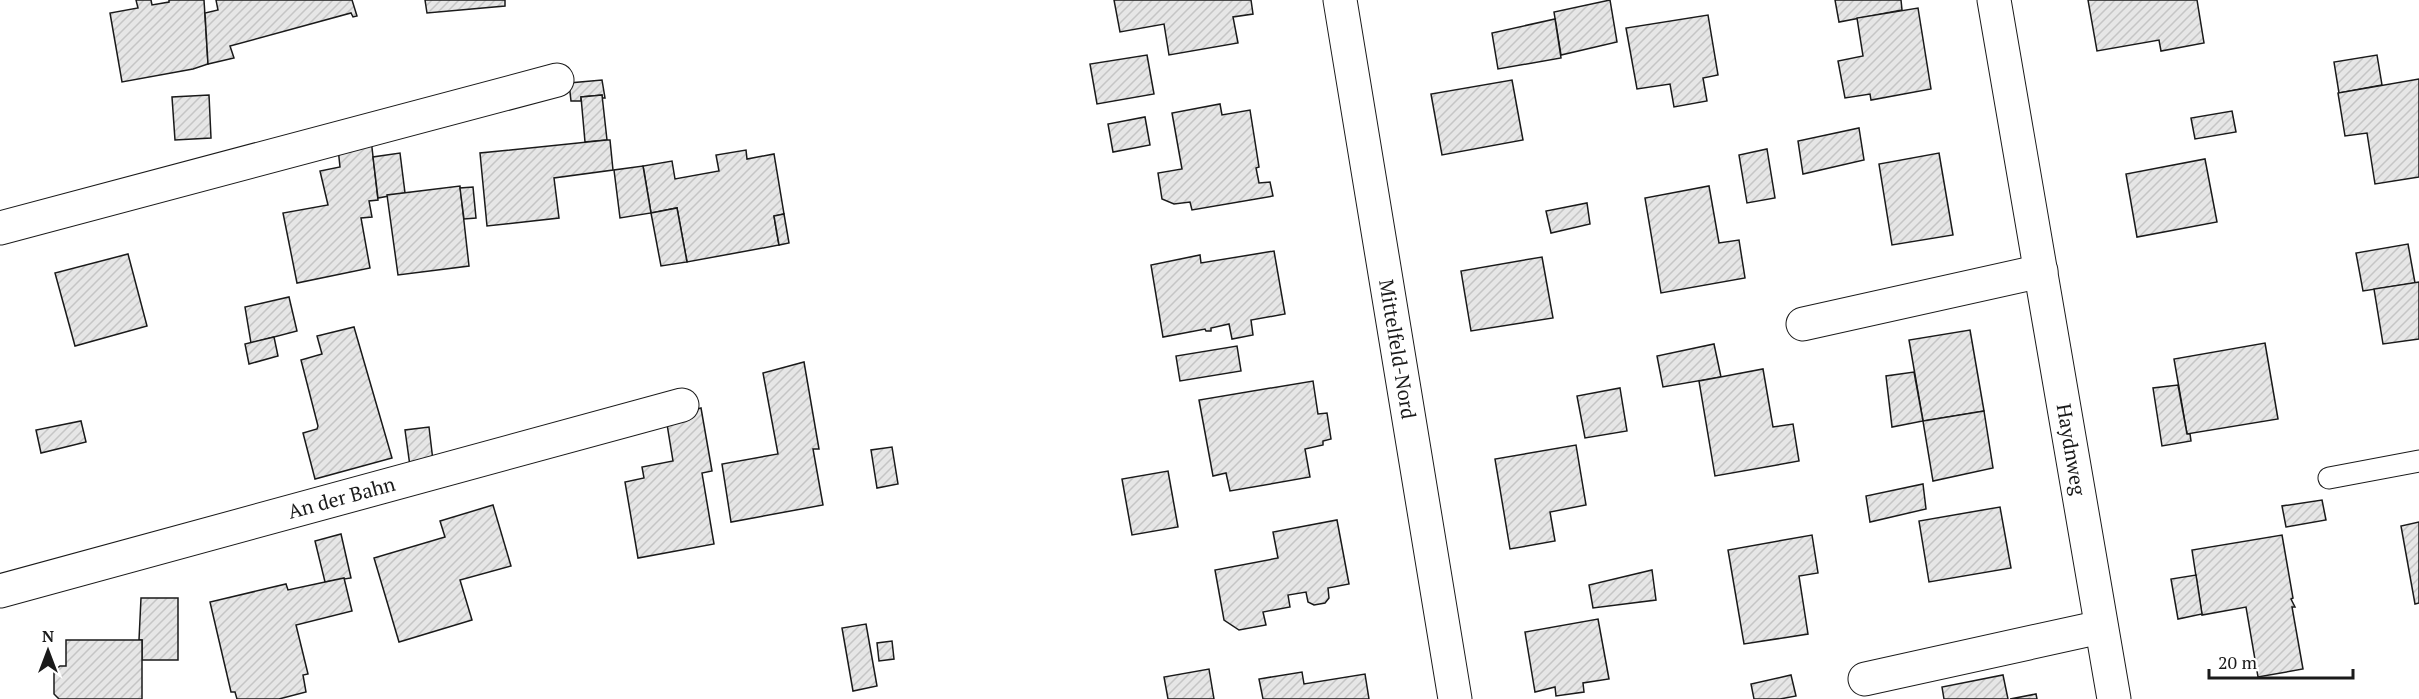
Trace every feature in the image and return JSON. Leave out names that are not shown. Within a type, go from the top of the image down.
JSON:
[{"type":"street","name":"Mittelfeld-Nord","points":[[1340,0],[1455,699]]},
{"type":"street","name":"Haydnweg","points":[[1994,0],[2114,699]]},
{"type":"street","points":[[0,228],[557,80]]},
{"type":"street","points":[[1803,324],[2041,271]]},
{"type":"street","name":"An der Bahn","points":[[0,591],[682,405]]},
{"type":"street","points":[[1865,680],[2101,627]]},
{"type":"lane","points":[[2329,478],[2419,461]]},
{"type":"building","points":[[136,0],[151,0],[152,5],[169,2],[169,0],[204,0],[208,64],[193,69],[122,82],[110,13],[138,8]]},
{"type":"building","points":[[216,0],[352,0],[357,16],[353,17],[351,13],[230,46],[234,58],[208,64],[205,13],[218,10]]},
{"type":"building","points":[[425,0],[505,0],[505,6],[427,13]]},
{"type":"building","points":[[1114,0],[1251,0],[1253,14],[1233,17],[1238,43],[1169,55],[1164,24],[1120,32]]},
{"type":"building","points":[[1610,0],[1617,42],[1561,55],[1554,12]]},
{"type":"building","points":[[1835,0],[1901,0],[1902,10],[1839,22]]},
{"type":"building","points":[[2088,0],[2197,0],[2204,43],[2161,51],[2159,40],[2097,51]]},
{"type":"building","points":[[1918,8],[1931,89],[1871,100],[1870,94],[1845,98],[1838,61],[1863,56],[1857,18]]},
{"type":"building","points":[[1708,15],[1718,75],[1703,78],[1707,101],[1674,107],[1670,84],[1637,89],[1626,28]]},
{"type":"building","points":[[1555,19],[1561,58],[1498,69],[1492,33]]},
{"type":"building","points":[[1147,55],[1154,94],[1097,104],[1090,64]]},
{"type":"building","points":[[2377,55],[2382,85],[2339,93],[2334,62]]},
{"type":"building","points":[[2419,79],[2419,177],[2375,184],[2367,133],[2345,136],[2338,93]]},
{"type":"building","points":[[602,80],[605,98],[602,98],[602,95],[581,97],[581,101],[571,101],[569,83]]},
{"type":"building","points":[[1512,80],[1523,140],[1442,155],[1431,94]]},
{"type":"building","points":[[209,95],[211,138],[175,140],[172,97]]},
{"type":"building","points":[[602,95],[607,140],[585,142],[581,97]]},
{"type":"building","points":[[1220,104],[1222,115],[1250,110],[1259,167],[1256,168],[1259,183],[1270,182],[1273,196],[1192,210],[1190,202],[1174,204],[1162,199],[1158,173],[1182,169],[1172,113]]},
{"type":"building","points":[[2232,111],[2236,132],[2195,139],[2191,118]]},
{"type":"building","points":[[1145,117],[1150,145],[1113,152],[1108,124]]},
{"type":"building","points":[[1859,128],[1864,160],[1803,174],[1798,141]]},
{"type":"building","points":[[371,139],[378,200],[369,201],[372,217],[361,218],[370,268],[297,283],[283,213],[328,205],[320,171],[340,167],[338,148]]},
{"type":"building","points":[[610,140],[613,170],[554,178],[559,218],[487,226],[480,153]]},
{"type":"building","points":[[1767,149],[1775,198],[1747,203],[1739,155]]},
{"type":"building","points":[[746,150],[747,159],[774,154],[784,214],[774,216],[779,245],[687,262],[677,208],[651,213],[643,166],[672,161],[675,179],[719,171],[716,155]]},
{"type":"building","points":[[400,153],[405,193],[378,198],[373,157]]},
{"type":"building","points":[[1939,153],[1953,235],[1892,245],[1879,164]]},
{"type":"building","points":[[2205,159],[2217,222],[2137,237],[2126,174]]},
{"type":"building","points":[[643,166],[651,213],[620,218],[614,170]]},
{"type":"building","points":[[460,186],[469,266],[398,275],[387,195]]},
{"type":"building","points":[[1709,186],[1719,243],[1739,240],[1745,278],[1661,293],[1645,198]]},
{"type":"building","points":[[473,187],[476,218],[464,219],[460,188]]},
{"type":"building","points":[[1587,203],[1590,224],[1551,233],[1546,211]]},
{"type":"building","points":[[677,208],[687,262],[661,266],[651,213]]},
{"type":"building","points":[[784,214],[789,243],[779,245],[774,216]]},
{"type":"building","points":[[2408,244],[2415,283],[2363,291],[2356,253]]},
{"type":"building","points":[[1274,251],[1285,314],[1251,320],[1253,335],[1232,339],[1229,324],[1211,328],[1211,331],[1205,329],[1163,337],[1151,265],[1200,255],[1201,263]]},
{"type":"building","points":[[128,254],[147,326],[75,346],[55,273]]},
{"type":"building","points":[[1542,257],[1553,318],[1471,331],[1461,271]]},
{"type":"building","points":[[2419,282],[2419,339],[2383,344],[2374,289]]},
{"type":"building","points":[[289,297],[297,331],[251,343],[245,307]]},
{"type":"building","points":[[354,327],[392,458],[315,479],[303,433],[317,429],[318,426],[301,360],[322,354],[317,336]]},
{"type":"building","points":[[1970,330],[1984,411],[1923,421],[1909,340]]},
{"type":"building","points":[[274,337],[278,356],[249,364],[245,344]]},
{"type":"building","points":[[2265,343],[2278,419],[2187,434],[2174,359]]},
{"type":"building","points":[[1714,344],[1721,377],[1663,387],[1657,356]]},
{"type":"building","points":[[1237,346],[1241,371],[1180,381],[1176,356]]},
{"type":"building","points":[[804,362],[819,449],[813,449],[823,505],[731,522],[722,464],[778,454],[763,373]]},
{"type":"building","points":[[1763,369],[1773,427],[1793,424],[1799,461],[1715,476],[1699,381]]},
{"type":"building","points":[[1914,372],[1923,421],[1892,427],[1886,376]]},
{"type":"building","points":[[1313,381],[1318,414],[1327,413],[1331,439],[1323,441],[1323,445],[1305,449],[1310,477],[1230,491],[1226,473],[1213,476],[1199,400]]},
{"type":"building","points":[[2178,385],[2187,434],[2190,434],[2191,441],[2162,446],[2153,388]]},
{"type":"building","points":[[1620,388],[1627,431],[1585,438],[1577,396]]},
{"type":"building","points":[[701,408],[712,471],[702,473],[714,544],[638,558],[625,482],[644,478],[642,467],[673,461],[666,418]]},
{"type":"building","points":[[1984,411],[1993,468],[1933,481],[1923,421]]},
{"type":"building","points":[[81,421],[86,442],[41,453],[36,430]]},
{"type":"building","points":[[429,427],[433,461],[410,466],[405,430]]},
{"type":"building","points":[[1576,445],[1586,505],[1550,512],[1555,541],[1510,549],[1495,459]]},
{"type":"building","points":[[892,447],[898,484],[877,488],[871,450]]},
{"type":"building","points":[[1168,471],[1178,527],[1132,535],[1122,479]]},
{"type":"building","points":[[1923,484],[1926,509],[1870,522],[1866,496]]},
{"type":"building","points":[[2322,500],[2326,520],[2286,527],[2282,506]]},
{"type":"building","points":[[493,505],[511,566],[460,580],[472,620],[399,642],[374,558],[445,537],[440,521]]},
{"type":"building","points":[[2000,507],[2011,568],[1929,582],[1919,521]]},
{"type":"building","points":[[1337,520],[1349,584],[1328,588],[1329,598],[1325,603],[1314,605],[1308,602],[1306,592],[1288,595],[1290,607],[1263,612],[1266,625],[1239,630],[1224,620],[1215,570],[1278,558],[1273,532]]},
{"type":"building","points":[[2419,522],[2419,603],[2415,604],[2401,526]]},
{"type":"building","points":[[341,534],[351,578],[325,582],[315,541]]},
{"type":"building","points":[[1812,535],[1818,573],[1799,576],[1808,634],[1744,644],[1728,550]]},
{"type":"building","points":[[2282,535],[2303,669],[2258,677],[2246,607],[2202,615],[2192,550]]},
{"type":"building","points":[[1652,570],[1656,600],[1593,608],[1589,585]]},
{"type":"building","points":[[2196,575],[2202,614],[2178,619],[2171,579]]},
{"type":"building","points":[[344,578],[352,611],[296,625],[308,674],[303,675],[306,692],[279,699],[237,699],[235,692],[231,692],[210,602],[286,584],[288,590]]},
{"type":"building","points":[[141,598],[178,598],[178,660],[142,660],[142,640],[139,640]]},
{"type":"building","points":[[1598,619],[1609,679],[1583,683],[1584,692],[1556,696],[1555,687],[1535,692],[1525,632]]},
{"type":"building","points":[[866,624],[877,686],[853,691],[842,628]]},
{"type":"building","points":[[66,640],[142,640],[142,699],[59,699],[54,694],[54,671],[60,666],[66,666]]},
{"type":"building","points":[[892,641],[894,659],[879,661],[877,643]]},
{"type":"building","points":[[1209,669],[1214,699],[1168,699],[1164,677]]},
{"type":"building","points":[[1302,672],[1304,684],[1365,674],[1369,699],[1263,699],[1259,679]]},
{"type":"building","points":[[1791,675],[1796,696],[1780,699],[1754,699],[1751,684]]},
{"type":"building","points":[[2003,675],[2008,699],[1944,699],[1942,687]]},
{"type":"building","points":[[2036,694],[2037,699],[2010,699]]}]
